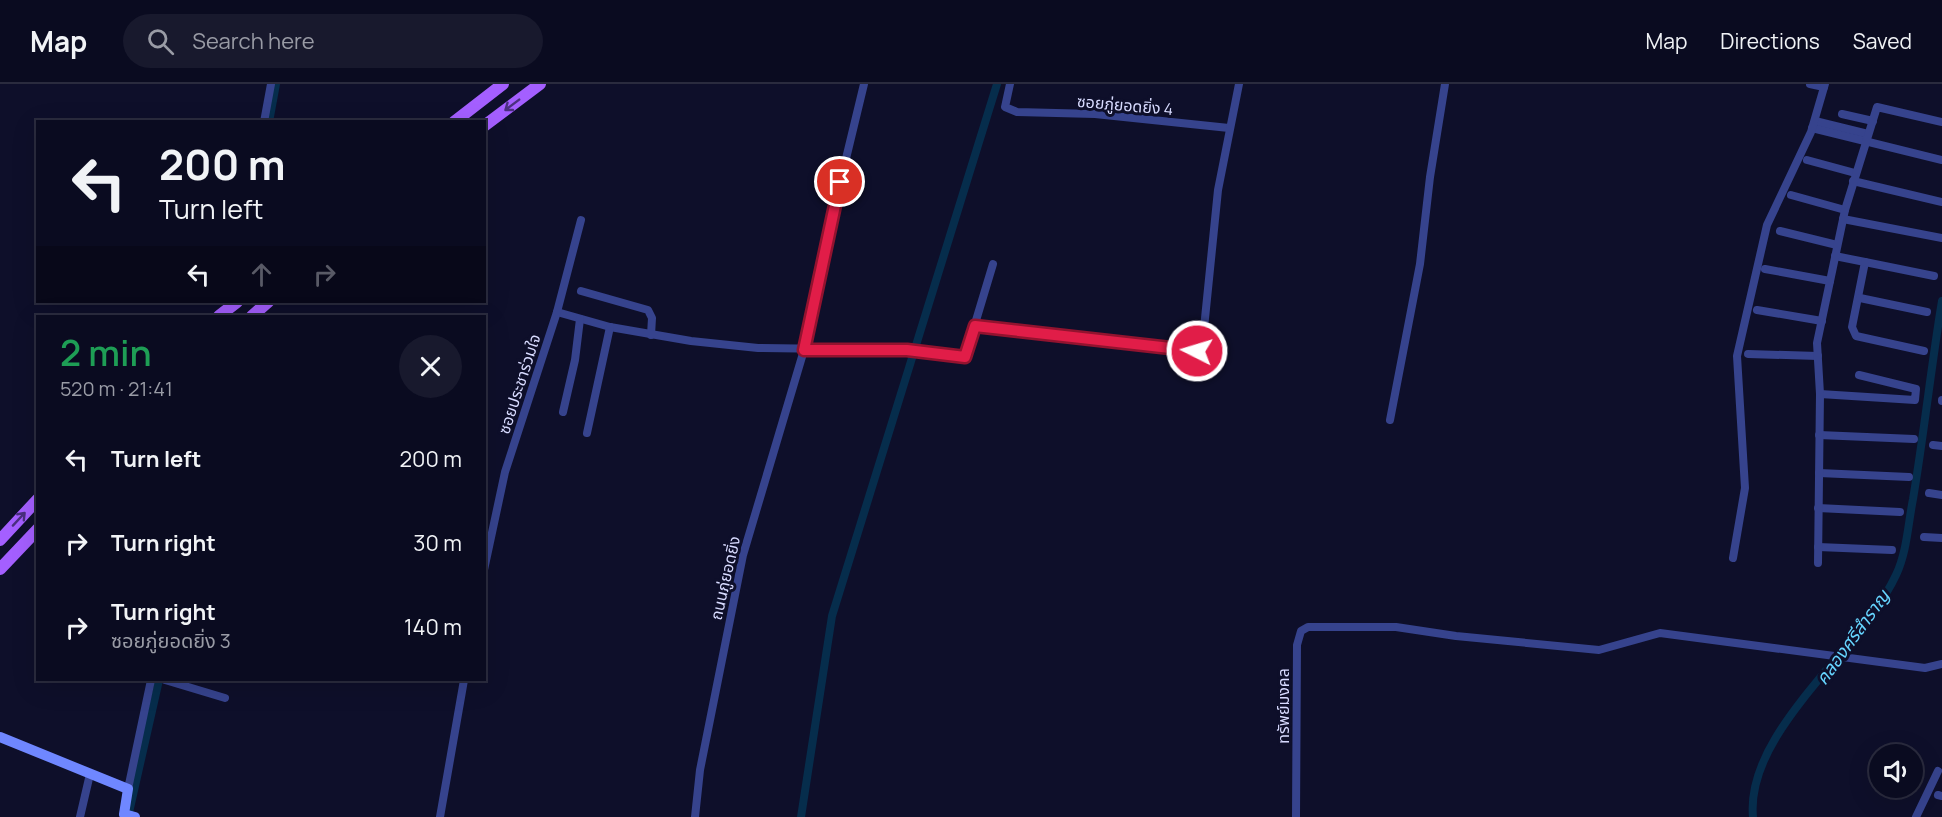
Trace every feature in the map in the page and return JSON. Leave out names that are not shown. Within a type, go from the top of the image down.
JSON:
[{"type":"main road","points":[[457,120],[503,84]]},
{"type":"main road","points":[[486,124],[540,84]]},
{"type":"main road","points":[[253,315],[267,303]]},
{"type":"main road","points":[[0,540],[36,501]]},
{"type":"main road","points":[[0,569],[36,531]]},
{"type":"main road","points":[[0,737],[128,789],[127,816]]},
{"type":"street","points":[[264,120],[271,84]]},
{"type":"street","name":"ถนนภู่ยอดยิ่ง","points":[[695,817],[702,759],[743,555],[804,350],[864,84]]},
{"type":"street","name":"ซอยภู่ยอดยิ่ง 4","points":[[1010,84],[1005,107],[1017,112],[1095,114],[1229,128]]},
{"type":"street","points":[[975,326],[1191,351],[1202,348],[1218,190],[1239,84]]},
{"type":"street","points":[[1390,420],[1420,264],[1430,177],[1445,84]]},
{"type":"street","points":[[1733,558],[1745,489],[1737,356],[1767,225],[1814,124],[1824,86],[1810,84]]},
{"type":"street","points":[[1818,563],[1820,394],[1818,356],[1822,321],[1837,245],[1854,177],[1877,107],[1942,122]]},
{"type":"street","points":[[1842,114],[1873,121]]},
{"type":"street","points":[[1814,124],[1942,160]]},
{"type":"street","points":[[1807,160],[1854,177],[1942,202]]},
{"type":"street","points":[[1791,195],[1845,210]]},
{"type":"street","points":[[1843,219],[1942,238]]},
{"type":"street","name":"ซอยประชาร่วมใจ","points":[[486,561],[505,472],[557,312],[581,220]]},
{"type":"street","points":[[1780,231],[1837,245]]},
{"type":"street","points":[[1835,255],[1934,276]]},
{"type":"street","points":[[1865,262],[1860,298],[1852,327],[1856,336],[1924,351]]},
{"type":"street","points":[[557,312],[610,327],[651,335],[758,348],[907,350],[965,357],[993,264]]},
{"type":"street","points":[[1765,269],[1830,281]]},
{"type":"street","points":[[581,291],[648,310],[652,318],[651,335]]},
{"type":"street","points":[[1860,298],[1927,312]]},
{"type":"street","points":[[1756,309],[1822,321]]},
{"type":"street","points":[[562,412],[575,360],[580,319]]},
{"type":"street","points":[[587,433],[610,327]]},
{"type":"street","points":[[1748,354],[1818,356]]},
{"type":"street","points":[[1820,394],[1915,400],[1916,389],[1858,375]]},
{"type":"street","points":[[1819,435],[1914,439]]},
{"type":"street","points":[[1933,445],[1942,446]]},
{"type":"street","points":[[1819,473],[1909,477]]},
{"type":"street","points":[[1929,493],[1942,495]]},
{"type":"street","points":[[1818,508],[1900,512]]},
{"type":"street","points":[[1924,537],[1942,538]]},
{"type":"street","points":[[1818,547],[1892,550]]},
{"type":"street","name":"ทรัพย์มงคล","points":[[1296,817],[1298,636],[1308,627],[1396,627],[1456,636],[1599,651],[1660,633],[1925,668],[1942,664]]},
{"type":"street","points":[[128,789],[151,681]]},
{"type":"street","points":[[168,681],[225,698]]},
{"type":"street","points":[[440,817],[464,681]]},
{"type":"street","points":[[1916,817],[1938,771]]},
{"type":"street","points":[[80,817],[90,774]]},
{"type":"waterway","points":[[269,120],[276,84]]},
{"type":"waterway","points":[[801,817],[832,616],[997,84]]},
{"type":"waterway","name":"คลองศรีสำราญ","points":[[1753,817],[1755,785],[1767,753],[1786,722],[1880,603],[1900,566],[1917,475],[1942,301]]},
{"type":"waterway","points":[[128,817],[159,681]]},
{"type":"route","points":[[840,182],[804,350],[907,350],[965,357],[975,326],[1197,351]]}]
